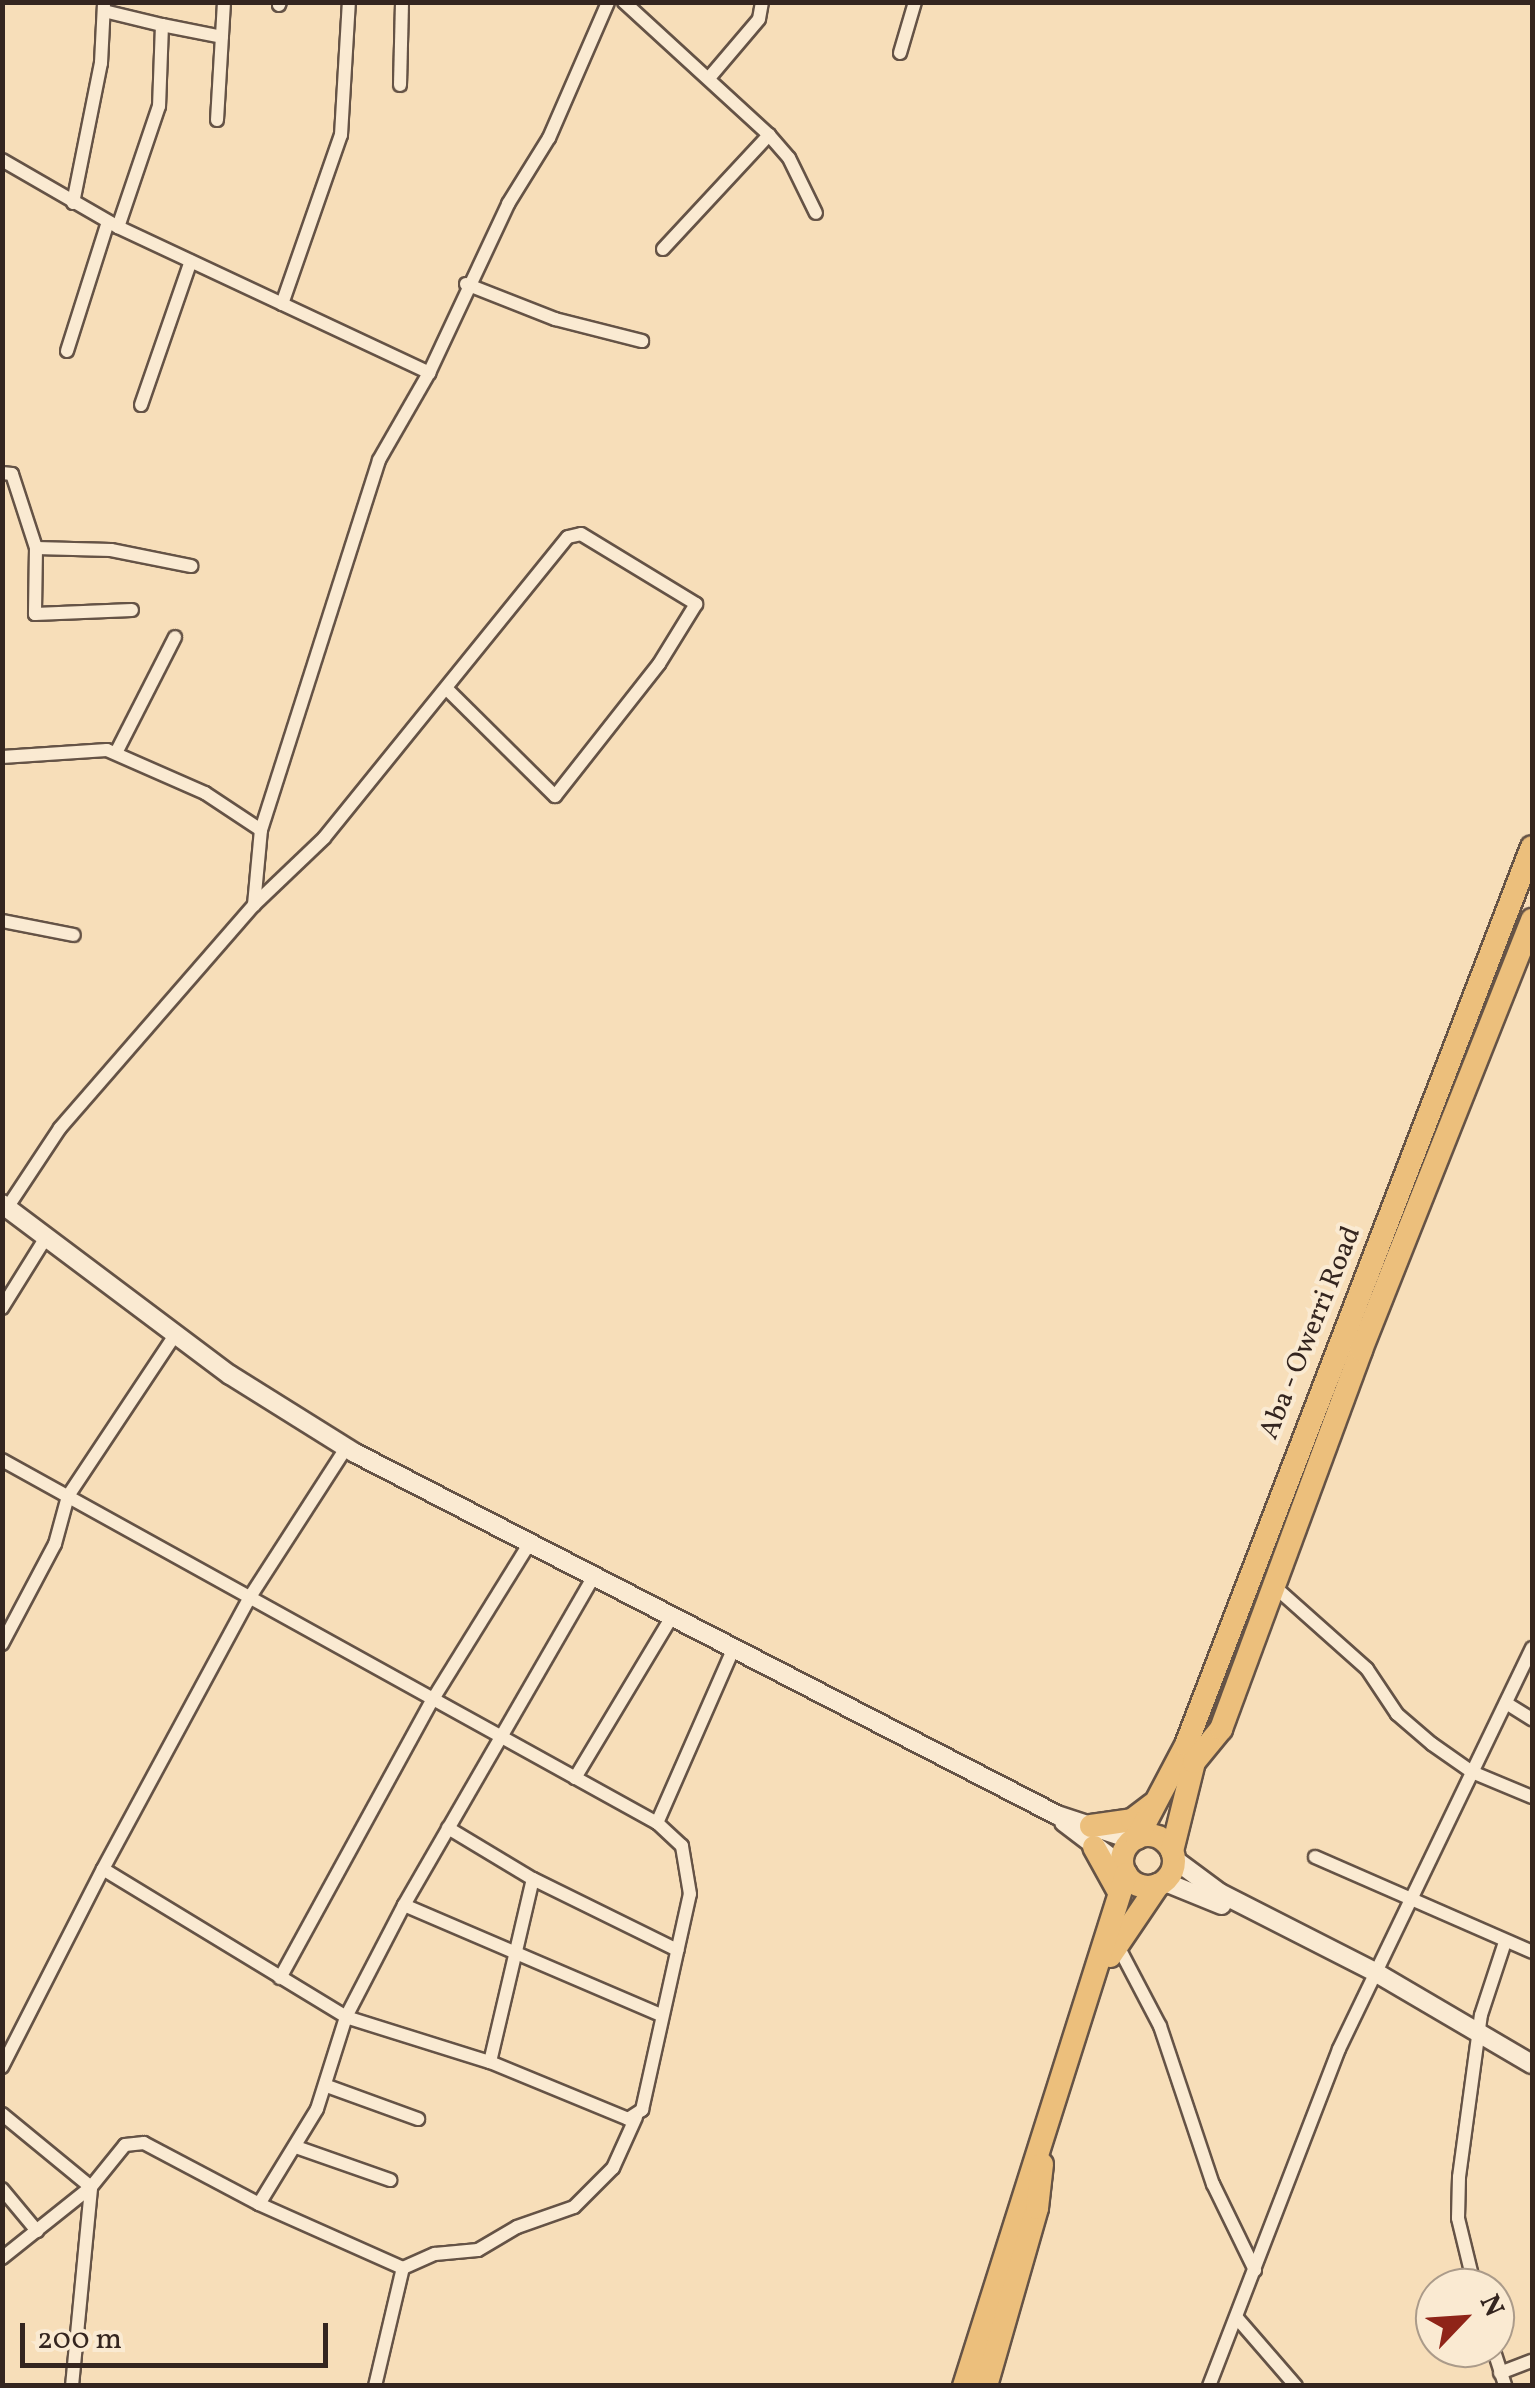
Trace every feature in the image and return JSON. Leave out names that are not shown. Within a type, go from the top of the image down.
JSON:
[{"type":"highway","name":"Aba - Owerri Road","points":[[1098,1976],[1162,1884],[1173,1855],[1194,1762],[1221,1729],[1276,1587],[1532,847]]},
{"type":"highway","name":"Aba - Owerri Road","points":[[964,2386],[1042,2135],[1098,1976],[1135,1839],[1166,1791],[1443,1112],[1532,920]]},
{"type":"highway","points":[[1162,1884],[1140,1886],[1123,1878],[1093,1836],[1132,1820],[1166,1791]]},
{"type":"highway","points":[[1135,1839],[1161,1838],[1173,1855]]},
{"type":"highway","name":"Aba - Owerri Road","points":[[986,2386],[1036,2208],[1042,2135]]},
{"type":"main road","points":[[5,1206],[175,1335],[346,1448],[528,1546],[1093,1836],[1135,1839]]},
{"type":"main road","points":[[1173,1855],[1220,1893],[1374,1972],[1532,2064]]},
{"type":"main road","points":[[1162,1884],[1247,1916],[1280,1921]]},
{"type":"street","points":[[217,120],[224,2]]},
{"type":"street","points":[[282,304],[341,135],[349,2]]},
{"type":"street","points":[[400,85],[402,2]]},
{"type":"street","points":[[254,905],[261,830],[356,518],[379,460],[429,373],[466,284],[549,138],[608,2]]},
{"type":"street","points":[[624,2],[769,135],[795,168],[816,213]]},
{"type":"street","points":[[709,78],[759,19],[762,2]]},
{"type":"street","points":[[900,53],[915,2]]},
{"type":"street","points":[[73,204],[101,63],[104,7],[162,25],[222,37]]},
{"type":"street","points":[[67,350],[160,106],[162,25]]},
{"type":"street","points":[[663,248],[769,135]]},
{"type":"street","points":[[2,160],[113,224],[429,373]]},
{"type":"street","points":[[141,405],[191,261]]},
{"type":"street","points":[[466,284],[554,319],[642,341]]},
{"type":"street","points":[[2,473],[12,474],[36,548],[35,614],[132,610]]},
{"type":"street","points":[[5,1206],[60,1128],[254,905],[324,838],[573,535],[696,604],[659,664],[556,796],[447,689]]},
{"type":"street","points":[[36,548],[111,550],[192,566]]},
{"type":"street","points":[[116,752],[175,636]]},
{"type":"street","points":[[2,757],[116,752],[205,793],[261,830]]},
{"type":"street","points":[[2,921],[74,935]]},
{"type":"street","points":[[2,1308],[46,1238]]},
{"type":"street","points":[[2,1644],[54,1544],[68,1496],[175,1335]]},
{"type":"street","points":[[2,2067],[103,1868],[250,1597],[346,1448]]},
{"type":"street","points":[[2,1460],[657,1822],[678,1838],[689,1869],[677,1950],[636,2117],[612,2168],[574,2207],[478,2250],[435,2254],[402,2268],[259,2204],[144,2143],[126,2145],[108,2158],[91,2187],[2,2258]]},
{"type":"street","points":[[280,1978],[433,1699],[528,1546]]},
{"type":"street","points":[[259,2204],[296,2147],[327,2086],[346,2017],[404,1905],[593,1578]]},
{"type":"street","points":[[1276,1587],[1368,1669],[1398,1714],[1472,1772],[1532,1797]]},
{"type":"street","points":[[574,1778],[671,1618]]},
{"type":"street","points":[[1209,2386],[1297,2151],[1374,1972],[1412,1901],[1532,1648]]},
{"type":"street","points":[[657,1822],[733,1650]]},
{"type":"street","points":[[1506,1703],[1532,1719]]},
{"type":"street","points":[[448,1828],[533,1879],[677,1950]]},
{"type":"street","points":[[1315,1857],[1532,1952]]},
{"type":"street","points":[[103,1868],[346,2017],[490,2062],[636,2117]]},
{"type":"street","points":[[490,2062],[510,1955],[533,1879]]},
{"type":"street","points":[[404,1905],[510,1955],[661,2016]]},
{"type":"street","points":[[1469,2268],[1458,2218],[1459,2177],[1482,2032],[1505,1942]]},
{"type":"street","points":[[1119,1948],[1160,2026],[1212,2184],[1255,2270]]},
{"type":"street","points":[[327,2086],[418,2119]]},
{"type":"street","points":[[2,2114],[91,2187]]},
{"type":"street","points":[[296,2147],[390,2180]]},
{"type":"street","points":[[72,2386],[91,2187]]},
{"type":"street","points":[[2,2189],[37,2231]]},
{"type":"street","points":[[375,2386],[402,2268]]},
{"type":"street","points":[[1237,2318],[1296,2386]]},
{"type":"street","points":[[1503,2379],[1532,2361]]}]
